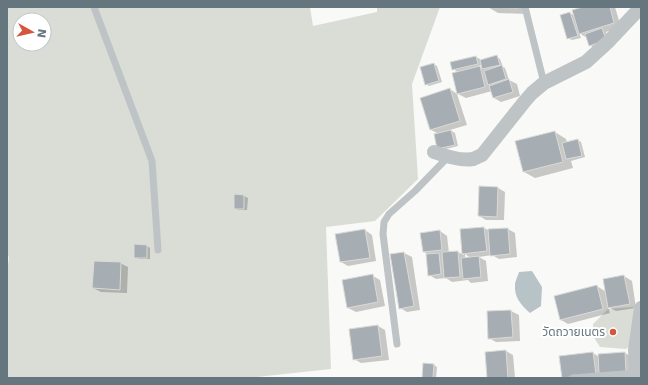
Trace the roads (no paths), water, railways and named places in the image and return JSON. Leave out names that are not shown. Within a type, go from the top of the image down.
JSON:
[{"type":"street","points":[[434,152],[448,157],[472,159],[482,155],[532,93],[544,83],[586,62],[609,41],[641,7]]},
{"type":"street","points":[[636,376],[635,350],[641,308]]},
{"type":"lane","points":[[94,7],[152,161],[158,250]]},
{"type":"lane","points":[[524,7],[544,83]]},
{"type":"lane","points":[[397,344],[383,234],[384,222],[389,214],[415,191],[448,157]]},
{"type":"lane","points":[[573,378],[636,376]]},
{"type":"place","name":"วัดถวายเนตร","points":[[613,332]]}]
